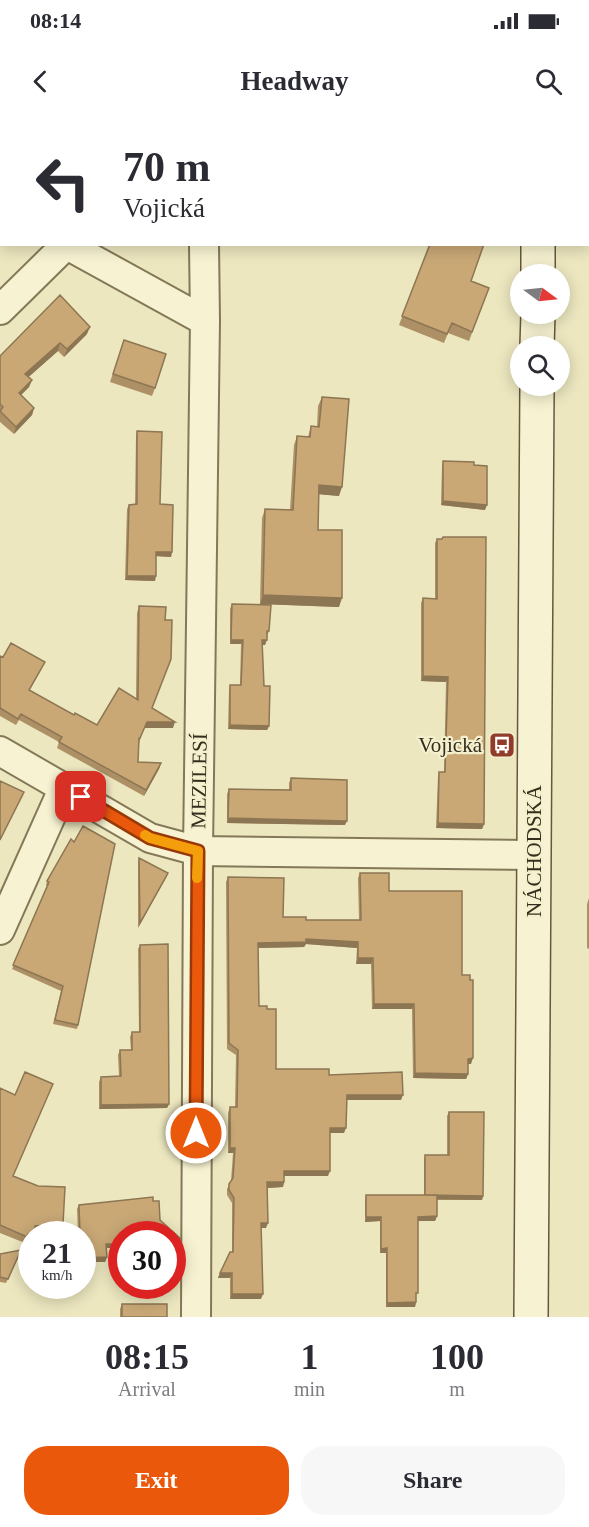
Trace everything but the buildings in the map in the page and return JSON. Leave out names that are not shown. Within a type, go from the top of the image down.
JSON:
[{"type":"main road","points":[[538,246],[538,264]]},
{"type":"main road","name":"NÁCHODSKÁ","points":[[531,1317],[537,396]]},
{"type":"street","points":[[0,310],[66,246]]},
{"type":"street","points":[[69,246],[205,321]]},
{"type":"street","name":"MEZILESÍ","points":[[196,1317],[204,246]]},
{"type":"street","points":[[0,751],[150,838],[198,851],[534,855]]},
{"type":"street","points":[[0,930],[64,787]]},
{"type":"slow traffic","points":[[145,835],[198,851],[197,878]]},
{"type":"place","name":"Vojická","points":[[502,745]]},
{"type":"route","points":[[81,797],[150,838],[198,851],[196,1133]]}]
